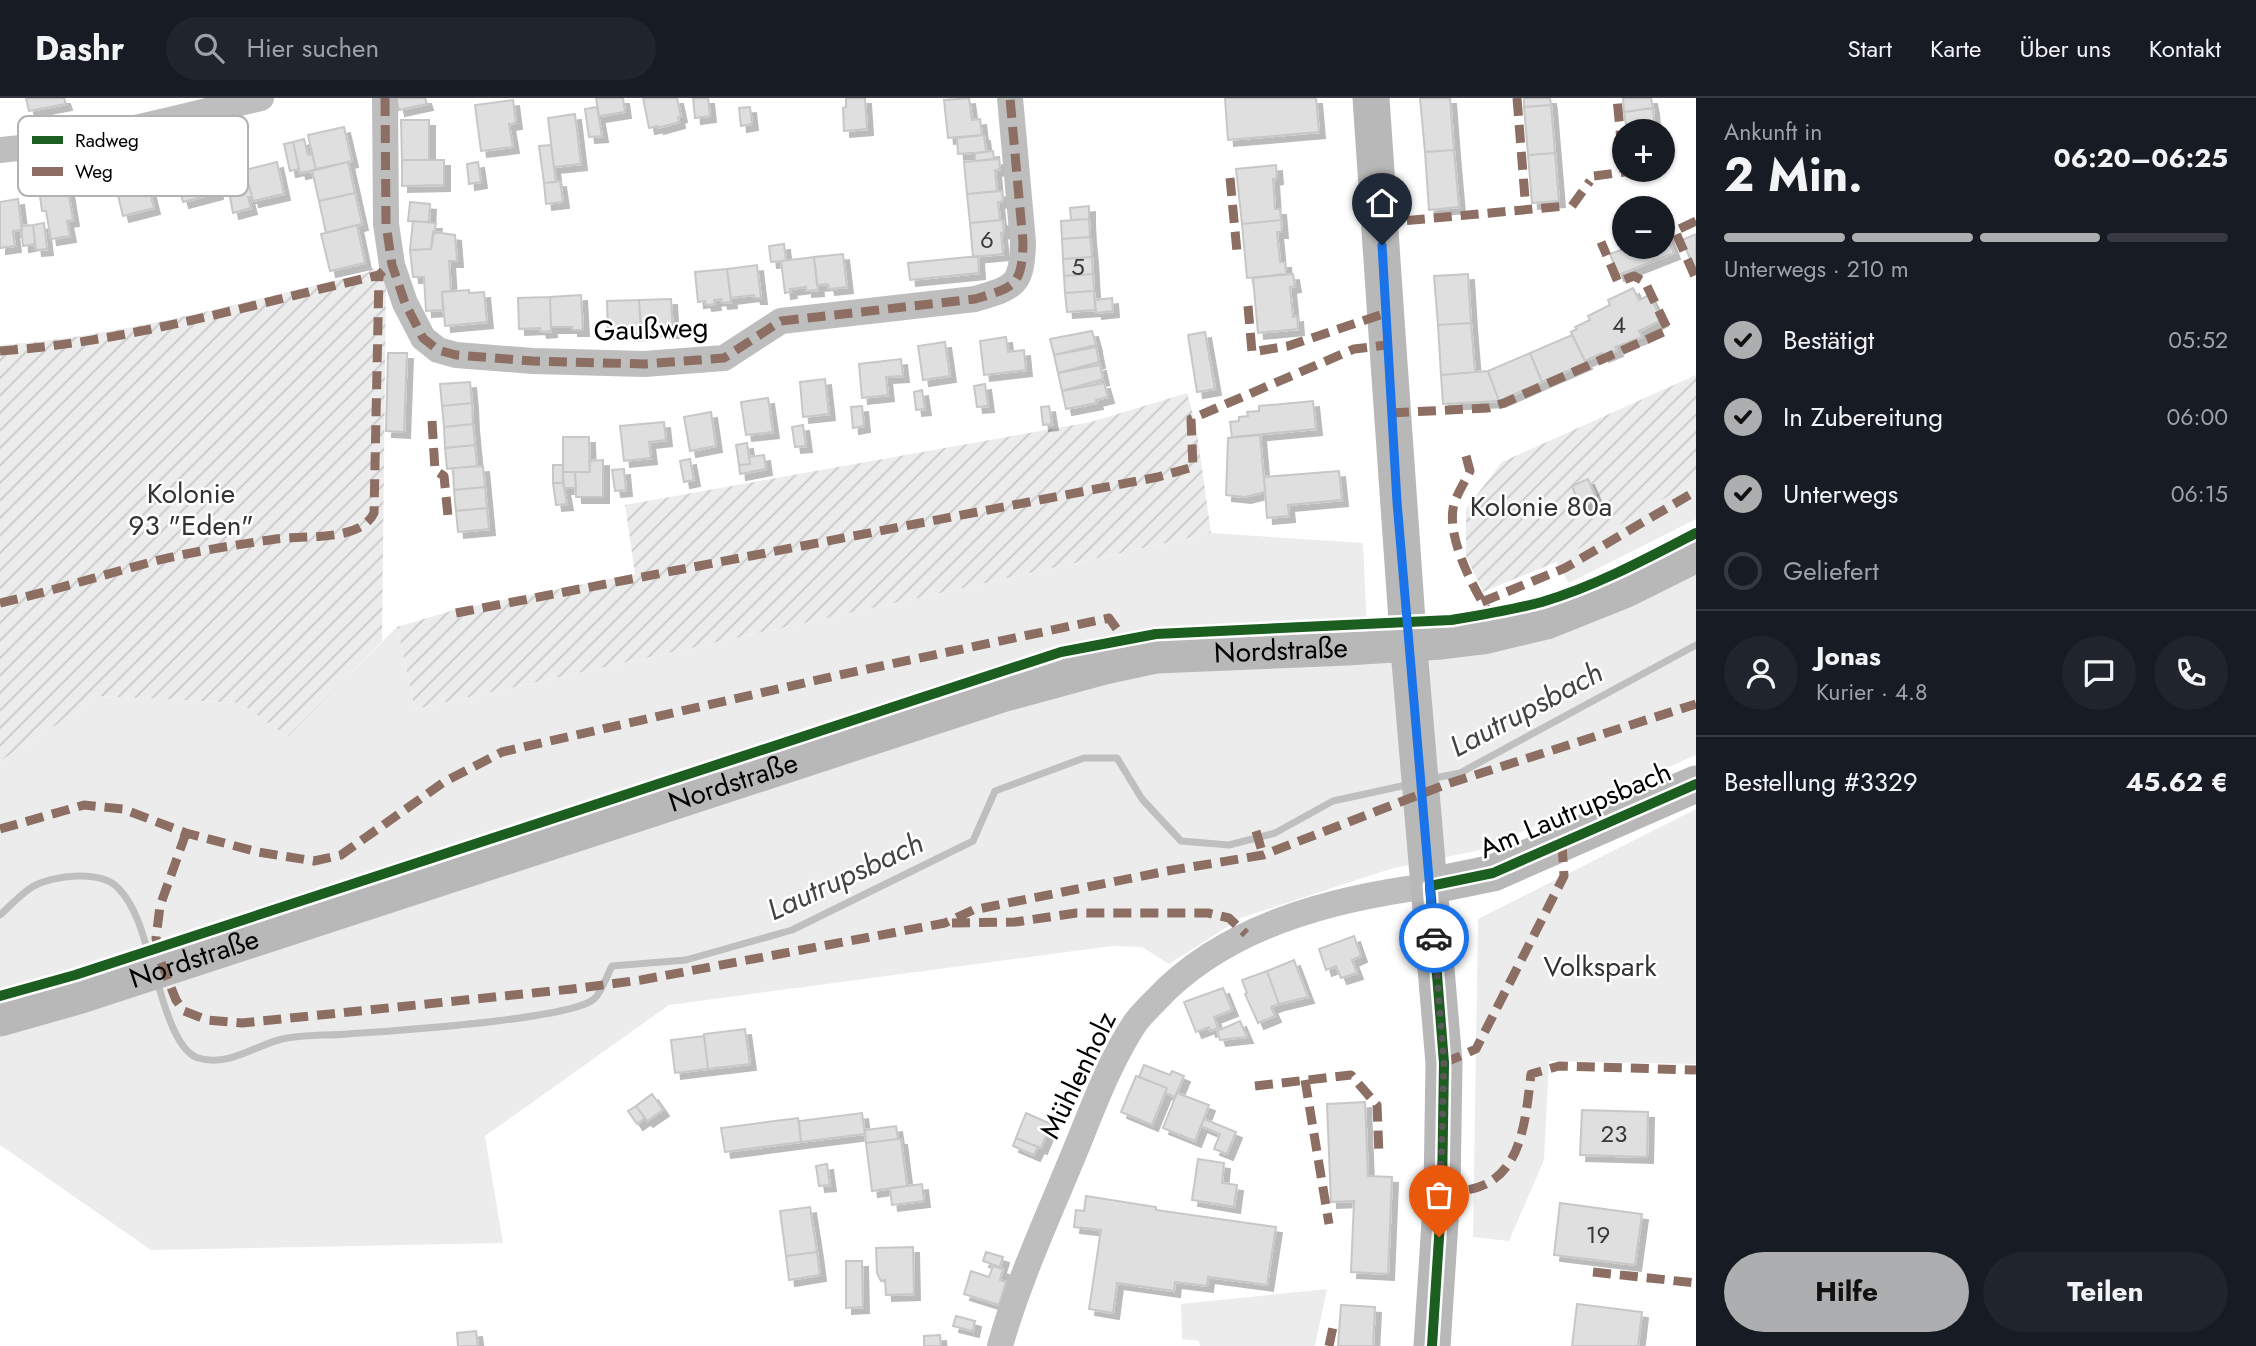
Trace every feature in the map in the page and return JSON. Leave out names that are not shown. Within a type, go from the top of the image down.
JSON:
[{"type":"main road","points":[[1371,98],[1397,502],[1444,1063],[1442,1191],[1432,1346]]},
{"type":"main road","name":"Nordstraße","points":[[0,1018],[81,995],[1005,693],[1105,666],[1156,656],[1441,641],[1483,636],[1557,616],[1626,589],[1696,554]]},
{"type":"main road","name":"Am Lautrupsbach","points":[[1430,886],[1493,873],[1696,784]]},
{"type":"street","points":[[171,116],[222,102],[261,98]]},
{"type":"street","name":"Gaußweg","points":[[384,98],[386,224],[392,265],[405,303],[423,338],[438,350],[456,355],[534,361],[644,364],[724,358],[781,321],[975,299],[1001,291],[1016,282],[1022,265],[1023,242],[1010,98]]},
{"type":"street","points":[[0,150],[18,148]]},
{"type":"street","name":"Mühlenholz","points":[[1000,1346],[1031,1258],[1110,1067],[1136,1021],[1173,982],[1209,954],[1246,934],[1350,899],[1430,886]]},
{"type":"green space","name":"Kolonie 93 \"Eden\"","points":[[373,268],[386,281],[382,641],[288,737],[241,703],[101,696],[0,761],[0,345],[139,326],[367,273]]},
{"type":"green space","name":"Kolonie 80a","points":[[1696,375],[1696,480],[1556,562],[1483,592],[1466,556],[1466,509],[1502,462]]},
{"type":"green space","points":[[1187,393],[1196,425],[1211,533],[415,709],[397,627],[454,610],[635,574],[625,505],[1091,422]]},
{"type":"green space","points":[[1696,480],[1696,519],[1569,583],[1556,562]]},
{"type":"green space","name":"Lautrupsbach","points":[[1211,533],[1363,543],[1368,654],[1696,570],[1696,755],[1480,850],[1390,869],[1241,918],[1169,964],[1142,947],[1112,946],[669,1005],[485,1136],[503,1243],[151,1250],[0,1145],[0,761],[101,696],[242,703],[288,736],[397,627],[415,709]]},
{"type":"green space","name":"Volkspark","points":[[1696,809],[1696,1064],[1549,1061],[1544,1160],[1509,1241],[1473,1237],[1478,919]]},
{"type":"green space","points":[[1327,1289],[1315,1346],[1200,1346],[1199,1341],[1182,1339],[1181,1304]]},
{"type":"building","points":[[26,98],[64,98],[66,104],[29,111]]},
{"type":"building","points":[[396,98],[425,98],[427,104],[399,110]]},
{"type":"building","points":[[596,98],[623,98],[625,112],[599,116]]},
{"type":"building","points":[[643,98],[677,98],[681,116],[678,117],[679,122],[649,128]]},
{"type":"building","points":[[693,98],[708,98],[710,116],[695,118]]},
{"type":"building","points":[[846,98],[865,98],[867,129],[844,131],[843,108],[846,107]]},
{"type":"building","points":[[969,98],[972,120],[980,119],[982,135],[948,138],[944,100]]},
{"type":"building","points":[[1225,98],[1316,98],[1319,132],[1228,140]]},
{"type":"building","points":[[1420,98],[1450,98],[1454,150],[1425,152]]},
{"type":"building","points":[[1524,98],[1550,98],[1551,105],[1524,107]]},
{"type":"building","points":[[1623,98],[1651,98],[1653,108],[1624,112]]},
{"type":"building","points":[[513,100],[516,123],[509,124],[513,147],[481,151],[475,105]]},
{"type":"building","points":[[1551,105],[1555,153],[1528,155],[1524,107]]},
{"type":"building","points":[[597,107],[602,136],[589,137],[585,109]]},
{"type":"building","points":[[750,107],[752,124],[741,126],[739,108]]},
{"type":"building","points":[[1653,108],[1654,119],[1625,119],[1624,112]]},
{"type":"building","points":[[575,114],[581,164],[554,167],[548,118]]},
{"type":"building","points":[[401,120],[429,120],[429,160],[402,160]]},
{"type":"building","points":[[344,127],[352,161],[316,170],[308,135]]},
{"type":"building","points":[[984,135],[986,152],[958,154],[957,138]]},
{"type":"building","points":[[304,139],[316,170],[300,173],[293,142]]},
{"type":"building","points":[[293,142],[299,169],[290,171],[284,144]]},
{"type":"building","points":[[551,145],[556,182],[544,183],[539,146]]},
{"type":"building","points":[[1454,150],[1459,207],[1429,210],[1425,152]]},
{"type":"building","points":[[993,151],[994,159],[975,161],[975,153]]},
{"type":"building","points":[[1555,153],[1559,201],[1532,203],[1528,155]]},
{"type":"building","points":[[999,159],[1000,169],[995,170],[997,191],[967,194],[964,162]]},
{"type":"building","points":[[402,160],[444,160],[444,185],[402,186]]},
{"type":"building","points":[[277,162],[284,194],[253,201],[248,169]]},
{"type":"building","points":[[348,162],[355,193],[319,201],[312,170]]},
{"type":"building","points":[[478,162],[481,182],[469,184],[467,164]]},
{"type":"building","points":[[1276,165],[1277,178],[1273,179],[1275,209],[1280,209],[1281,220],[1242,224],[1236,169]]},
{"type":"building","points":[[560,181],[563,202],[546,204],[544,183]]},
{"type":"building","points":[[248,183],[252,197],[248,197],[251,208],[233,213],[230,196],[248,196]]},
{"type":"building","points":[[1002,191],[1003,201],[998,202],[1000,220],[970,223],[967,194]]},
{"type":"building","points":[[355,193],[362,224],[326,233],[319,201]]},
{"type":"building","points":[[40,196],[69,196],[73,220],[67,221],[70,236],[51,239],[46,211],[42,211]]},
{"type":"building","points":[[118,196],[151,196],[154,208],[123,216]]},
{"type":"building","points":[[181,196],[206,196],[183,202]]},
{"type":"building","points":[[18,199],[22,230],[13,231],[15,246],[0,248],[0,202]]},
{"type":"building","points":[[410,202],[430,204],[429,222],[408,221]]},
{"type":"building","points":[[1089,206],[1089,219],[1071,220],[1070,208]]},
{"type":"building","points":[[1089,219],[1090,237],[1062,239],[1061,221]]},
{"type":"building","points":[[1003,220],[1003,254],[973,257],[970,223]]},
{"type":"building","points":[[1281,220],[1282,232],[1277,232],[1280,262],[1285,262],[1286,274],[1247,278],[1242,224]]},
{"type":"building","points":[[413,221],[436,223],[431,249],[410,250]]},
{"type":"building","points":[[44,223],[47,249],[36,250],[33,225]]},
{"type":"building","points":[[33,225],[35,244],[23,246],[21,226]]},
{"type":"building","points":[[357,225],[365,263],[330,271],[321,234]]},
{"type":"building","points":[[433,232],[455,235],[457,261],[449,261],[451,291],[442,292],[443,310],[426,311],[424,277],[413,277],[410,250],[431,249]]},
{"type":"building","points":[[1696,234],[1696,272],[1682,240]]},
{"type":"building","points":[[1090,237],[1092,257],[1063,259],[1062,239]]},
{"type":"building","points":[[784,244],[786,261],[771,262],[769,246]]},
{"type":"building","points":[[1612,253],[1612,259],[1659,259],[1618,275],[1610,254]]},
{"type":"building","points":[[843,254],[847,287],[829,289],[828,284],[817,285],[814,257]]},
{"type":"building","points":[[978,256],[979,273],[910,280],[908,263]]},
{"type":"building","points":[[814,257],[818,290],[806,291],[806,287],[790,289],[791,292],[785,293],[781,261]]},
{"type":"building","points":[[1092,257],[1093,274],[1064,276],[1063,259]]},
{"type":"building","points":[[757,265],[761,298],[755,298],[754,295],[731,298],[727,269]]},
{"type":"building","points":[[727,269],[731,302],[722,303],[721,299],[714,300],[715,304],[706,305],[705,301],[698,302],[695,272]]},
{"type":"building","points":[[1093,274],[1094,291],[1065,293],[1064,276]]},
{"type":"building","points":[[1293,274],[1295,286],[1290,287],[1293,317],[1297,316],[1298,329],[1258,333],[1253,278]]},
{"type":"building","points":[[1468,274],[1471,323],[1438,325],[1434,276]]},
{"type":"building","points":[[1633,288],[1639,300],[1649,295],[1662,320],[1639,331],[1642,337],[1615,347],[1617,350],[1603,356],[1602,353],[1585,361],[1571,332],[1590,320],[1588,316],[1610,305],[1608,300]]},
{"type":"building","points":[[469,290],[469,293],[484,292],[487,322],[445,326],[442,292]]},
{"type":"building","points":[[1094,291],[1095,310],[1067,312],[1065,293]]},
{"type":"building","points":[[581,295],[583,330],[551,327],[550,297]]},
{"type":"building","points":[[550,297],[551,331],[541,332],[540,328],[519,329],[518,298]]},
{"type":"building","points":[[1112,298],[1113,311],[1096,313],[1095,300]]},
{"type":"building","points":[[671,299],[673,332],[641,331],[639,300]]},
{"type":"building","points":[[639,300],[641,334],[608,333],[607,301]]},
{"type":"building","points":[[1471,323],[1475,372],[1441,375],[1438,325]]},
{"type":"building","points":[[1092,331],[1096,345],[1054,355],[1050,339]]},
{"type":"building","points":[[1205,332],[1215,389],[1197,392],[1188,335]]},
{"type":"building","points":[[1572,335],[1586,363],[1542,382],[1530,353]]},
{"type":"building","points":[[1006,337],[1008,352],[1024,350],[1026,370],[984,375],[980,341]]},
{"type":"building","points":[[945,342],[950,376],[923,380],[918,346]]},
{"type":"building","points":[[1096,347],[1099,362],[1058,373],[1054,355]]},
{"type":"building","points":[[388,353],[407,353],[404,432],[386,431]]},
{"type":"building","points":[[1530,353],[1542,382],[1499,401],[1488,371]]},
{"type":"building","points":[[901,359],[903,376],[886,377],[888,395],[862,398],[859,364]]},
{"type":"building","points":[[1100,365],[1103,379],[1062,391],[1058,373]]},
{"type":"building","points":[[1488,371],[1499,401],[1443,404],[1441,375]]},
{"type":"building","points":[[825,379],[829,414],[803,417],[800,382]]},
{"type":"building","points":[[470,382],[472,403],[442,406],[440,384]]},
{"type":"building","points":[[1104,383],[1108,397],[1096,400],[1097,403],[1066,409],[1062,391]]},
{"type":"building","points":[[985,384],[988,406],[977,407],[974,386]]},
{"type":"building","points":[[922,390],[925,409],[916,410],[914,392]]},
{"type":"building","points":[[768,398],[773,432],[746,435],[741,402]]},
{"type":"building","points":[[1313,401],[1316,429],[1232,437],[1230,422],[1248,416],[1247,412],[1259,411],[1259,406]]},
{"type":"building","points":[[472,403],[473,424],[444,427],[442,406]]},
{"type":"building","points":[[862,406],[864,426],[853,428],[851,407]]},
{"type":"building","points":[[1049,406],[1052,424],[1043,425],[1041,407]]},
{"type":"building","points":[[711,412],[716,446],[690,451],[684,417]]},
{"type":"building","points":[[664,422],[666,440],[649,442],[651,458],[624,461],[620,426]]},
{"type":"building","points":[[473,424],[475,445],[445,448],[444,427]]},
{"type":"building","points":[[803,425],[806,446],[795,447],[792,427]]},
{"type":"building","points":[[1260,435],[1265,492],[1245,497],[1226,495],[1228,438]]},
{"type":"building","points":[[563,437],[589,437],[590,472],[563,472]]},
{"type":"building","points":[[747,443],[750,464],[739,465],[736,445]]},
{"type":"building","points":[[475,445],[477,466],[447,469],[445,448]]},
{"type":"building","points":[[764,455],[766,469],[740,474],[739,465],[750,464],[749,457]]},
{"type":"building","points":[[690,459],[694,480],[684,482],[680,461]]},
{"type":"building","points":[[603,460],[603,497],[576,497],[575,472],[590,472],[589,461]]},
{"type":"building","points":[[553,465],[563,465],[563,483],[553,483]]},
{"type":"building","points":[[483,466],[485,487],[454,490],[453,468]]},
{"type":"building","points":[[624,469],[626,490],[615,491],[612,470]]},
{"type":"building","points":[[1339,471],[1342,500],[1288,505],[1289,516],[1267,518],[1264,477]]},
{"type":"building","points":[[563,472],[575,472],[576,488],[564,488]]},
{"type":"building","points":[[1588,479],[1597,500],[1580,507],[1572,486]]},
{"type":"building","points":[[553,483],[563,483],[567,504],[556,505]]},
{"type":"building","points":[[485,487],[487,508],[456,511],[454,490]]},
{"type":"building","points":[[487,508],[489,529],[458,532],[456,511]]},
{"type":"building","points":[[1354,936],[1361,956],[1352,960],[1357,973],[1341,978],[1336,966],[1326,970],[1319,949]]},
{"type":"building","points":[[1294,960],[1308,997],[1279,1004],[1267,971]]},
{"type":"building","points":[[1267,971],[1279,1004],[1271,1007],[1275,1016],[1258,1023],[1242,980]]},
{"type":"building","points":[[1223,988],[1232,1010],[1214,1017],[1218,1028],[1210,1031],[1209,1027],[1196,1032],[1184,1002]]},
{"type":"building","points":[[1240,1021],[1247,1037],[1220,1040],[1217,1031]]},
{"type":"building","points":[[745,1029],[750,1064],[708,1069],[704,1034]]},
{"type":"building","points":[[704,1036],[708,1069],[675,1073],[671,1040]]},
{"type":"building","points":[[1144,1065],[1170,1075],[1172,1071],[1184,1076],[1175,1097],[1165,1093],[1167,1088],[1139,1077]]},
{"type":"building","points":[[1136,1076],[1167,1088],[1152,1125],[1121,1112]]},
{"type":"building","points":[[1177,1093],[1209,1105],[1195,1141],[1163,1128]]},
{"type":"building","points":[[652,1094],[663,1110],[647,1121],[636,1106]]},
{"type":"building","points":[[1365,1102],[1368,1176],[1392,1177],[1388,1274],[1351,1272],[1354,1201],[1331,1202],[1327,1104]]},
{"type":"building","points":[[636,1106],[645,1118],[637,1124],[628,1111]]},
{"type":"building","points":[[1582,1110],[1648,1112],[1647,1157],[1580,1155]]},
{"type":"building","points":[[862,1113],[865,1134],[801,1142],[799,1121]]},
{"type":"building","points":[[1026,1113],[1051,1124],[1041,1148],[1016,1138]]},
{"type":"building","points":[[798,1118],[801,1142],[725,1152],[721,1128]]},
{"type":"building","points":[[1204,1119],[1236,1132],[1227,1154],[1214,1149],[1220,1134],[1201,1126]]},
{"type":"building","points":[[896,1126],[898,1139],[866,1143],[865,1130]]},
{"type":"building","points":[[1016,1138],[1038,1147],[1034,1155],[1013,1146]]},
{"type":"building","points":[[901,1139],[907,1186],[872,1191],[866,1143]]},
{"type":"building","points":[[1198,1159],[1224,1163],[1222,1183],[1237,1185],[1234,1207],[1192,1200]]},
{"type":"building","points":[[827,1164],[830,1185],[819,1186],[816,1166]]},
{"type":"building","points":[[922,1184],[924,1201],[892,1205],[890,1188]]},
{"type":"building","points":[[1086,1196],[1156,1207],[1156,1210],[1276,1227],[1267,1285],[1208,1277],[1207,1286],[1175,1282],[1174,1291],[1117,1283],[1113,1313],[1089,1309],[1101,1230],[1074,1227],[1076,1210],[1084,1211]]},
{"type":"building","points":[[1560,1203],[1642,1214],[1635,1265],[1554,1255]]},
{"type":"building","points":[[810,1207],[817,1252],[786,1256],[780,1211]]},
{"type":"building","points":[[913,1247],[914,1294],[886,1295],[885,1280],[881,1281],[877,1273],[876,1248]]},
{"type":"building","points":[[817,1252],[820,1275],[789,1280],[786,1256]]},
{"type":"building","points":[[986,1252],[1003,1257],[1000,1267],[983,1261]]},
{"type":"building","points":[[846,1261],[862,1261],[863,1307],[846,1308]]},
{"type":"building","points":[[993,1266],[1003,1269],[1000,1280],[1006,1282],[999,1305],[964,1294],[971,1271],[989,1277]]},
{"type":"building","points":[[1577,1304],[1642,1312],[1638,1346],[1572,1346]]},
{"type":"building","points":[[1341,1305],[1375,1307],[1373,1346],[1338,1346]]},
{"type":"building","points":[[956,1316],[975,1321],[973,1331],[953,1326]]},
{"type":"building","points":[[476,1331],[478,1346],[458,1346],[457,1333]]},
{"type":"building","points":[[940,1335],[941,1346],[924,1346],[924,1336]]},
{"type":"waterway","name":"Lautrupsbach","points":[[1430,779],[1460,773],[1696,645]]},
{"type":"waterway","name":"Lautrupsbach","points":[[157,981],[183,1046],[190,1054],[209,1060],[230,1058],[287,1038],[516,1019],[551,1013],[594,999],[612,966],[686,960],[792,930],[973,841],[995,791],[1084,758],[1117,758],[1142,799],[1181,841],[1229,845],[1275,833],[1333,801],[1411,784]]},
{"type":"waterway","name":"Lautrupsbach","points":[[0,915],[32,887],[52,879],[77,876],[101,879],[119,889],[131,905],[151,963]]},
{"type":"marked path","points":[[385,98],[386,224],[392,265],[405,303],[423,338],[438,350],[456,355],[533,361],[644,364],[724,358],[781,321],[975,299],[1008,287],[1014,282],[1021,268],[1023,242],[1010,98]]},
{"type":"marked path","points":[[1517,98],[1526,211]]},
{"type":"marked path","points":[[1594,176],[1624,172],[1617,98]]},
{"type":"marked path","points":[[1230,178],[1237,252]]},
{"type":"marked path","points":[[1572,206],[1590,181]]},
{"type":"marked path","points":[[1380,223],[1566,206]]},
{"type":"marked path","points":[[1696,221],[1675,231],[1696,279]]},
{"type":"marked path","points":[[1391,413],[1488,408],[1668,330],[1645,282],[1634,276],[1618,282],[1601,242]]},
{"type":"marked path","points":[[0,351],[143,331],[379,275],[383,271]]},
{"type":"marked path","points":[[0,603],[170,557],[276,539],[344,533],[367,522],[374,513],[379,275]]},
{"type":"marked path","points":[[1248,306],[1252,352],[1288,346],[1386,313]]},
{"type":"marked path","points":[[456,613],[1158,477],[1193,467],[1191,419],[1354,349],[1387,345]]},
{"type":"marked path","points":[[432,421],[435,470],[444,476],[448,516]]},
{"type":"marked path","points":[[1466,456],[1470,471],[1455,501],[1453,527],[1466,571],[1486,608]]},
{"type":"marked path","points":[[1482,602],[1565,568],[1696,491]]},
{"type":"marked path","points":[[0,829],[84,805],[123,809],[186,833],[258,852],[314,861],[341,855],[444,782],[502,752],[839,675],[1109,618],[1124,639]]},
{"type":"marked path","points":[[186,833],[160,906],[156,938],[161,962],[176,1000],[184,1011],[207,1020],[242,1023],[641,980],[945,923],[973,910],[1167,871],[1263,855],[1447,784],[1696,704]]},
{"type":"marked path","points":[[1256,831],[1263,855]]},
{"type":"marked path","points":[[1444,1063],[1476,1049],[1564,876],[1562,844]]},
{"type":"marked path","points":[[952,923],[1015,922],[1076,913],[1208,913],[1229,918],[1246,934]]},
{"type":"marked path","points":[[1442,1191],[1468,1190],[1487,1183],[1502,1172],[1513,1157],[1520,1139],[1531,1074],[1559,1066],[1696,1070]]},
{"type":"marked path","points":[[1255,1086],[1351,1075],[1377,1105],[1379,1155]]},
{"type":"marked path","points":[[1305,1080],[1329,1224]]},
{"type":"marked path","points":[[1593,1272],[1696,1283]]},
{"type":"marked path","points":[[1329,1346],[1333,1327]]},
{"type":"cycle path","points":[[0,996],[75,975],[1061,652],[1156,634],[1451,620],[1496,612],[1542,602],[1582,588],[1696,533]]},
{"type":"cycle path","points":[[1432,1346],[1442,1191],[1444,1063],[1430,886],[1493,873],[1696,784]]},
{"type":"way so far","points":[[1434,938],[1444,1063],[1439,1237]]},
{"type":"route","points":[[1382,245],[1397,502],[1434,938]]}]
